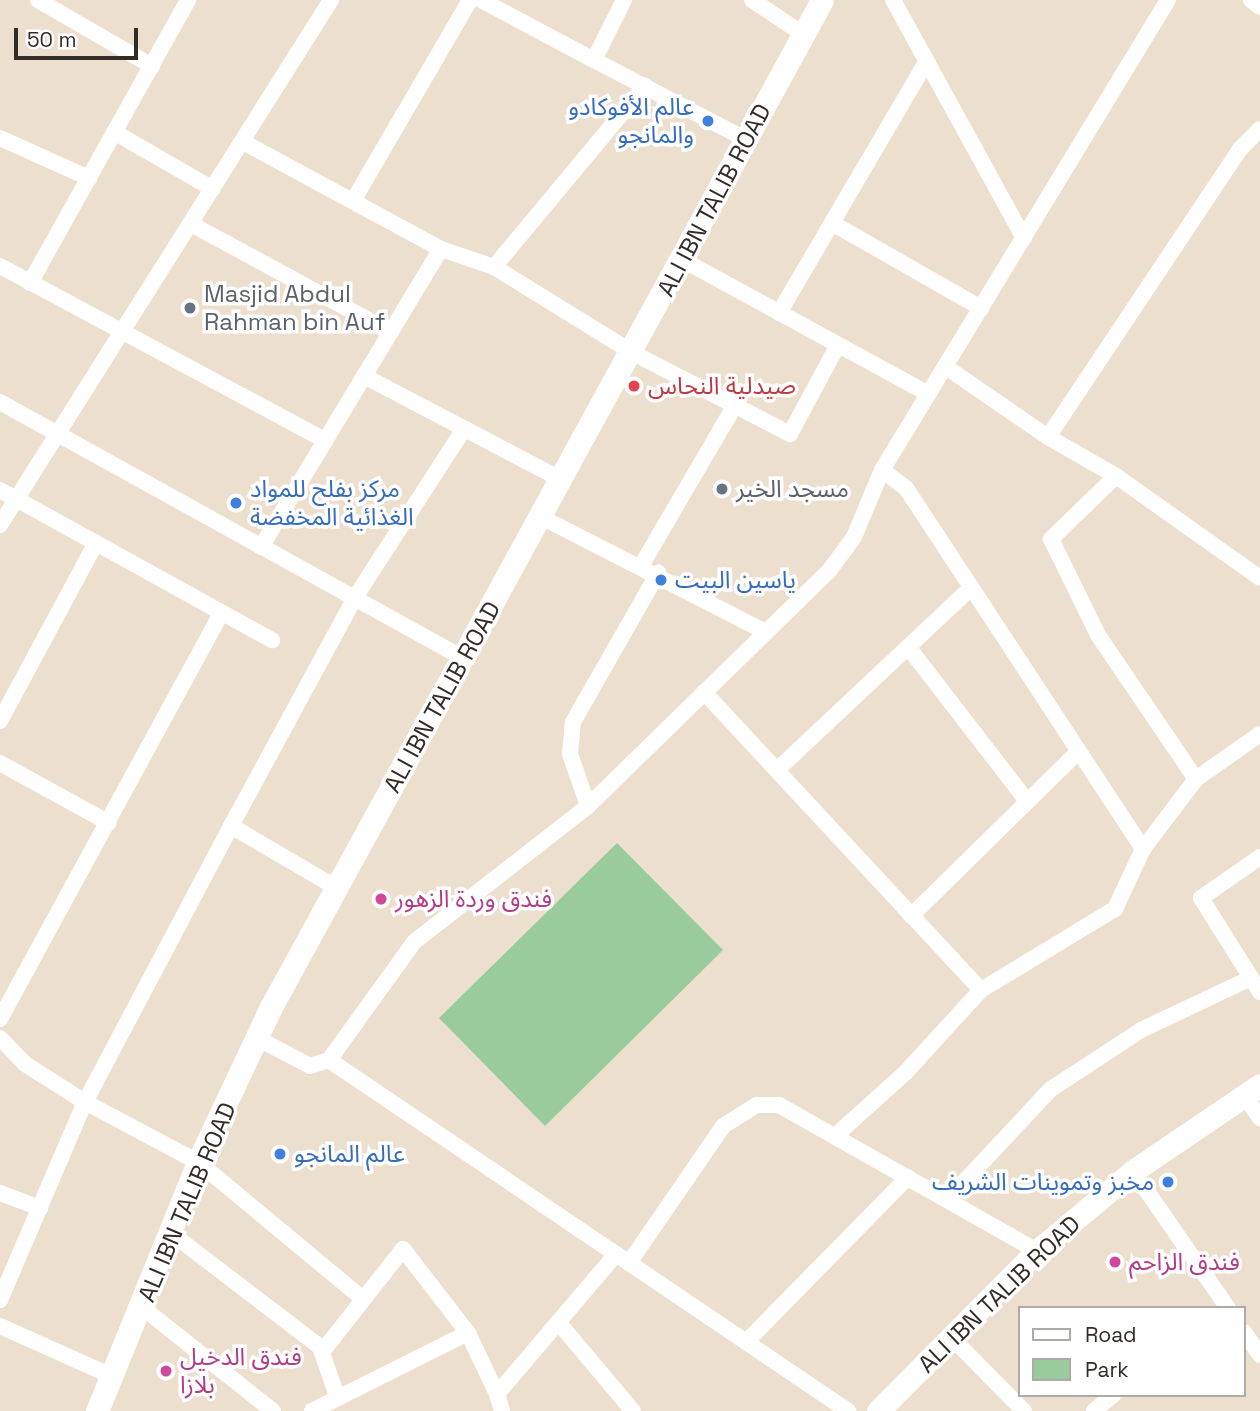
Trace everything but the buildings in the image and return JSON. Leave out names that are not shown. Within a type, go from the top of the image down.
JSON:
[{"type":"main road","name":"ALI IBN TALIB ROAD","points":[[97,1411],[143,1308],[198,1162],[257,1038],[463,658],[633,353],[822,0]]},
{"type":"main road","name":"ALI IBN TALIB ROAD","points":[[878,1411],[1037,1251],[1133,1171],[1252,1090]]},
{"type":"street","points":[[38,0],[152,66]]},
{"type":"street","points":[[30,283],[188,0]]},
{"type":"street","points":[[0,525],[19,500],[331,0]]},
{"type":"street","points":[[353,201],[470,0]]},
{"type":"street","points":[[481,0],[746,139]]},
{"type":"street","points":[[594,60],[624,0]]},
{"type":"street","points":[[752,0],[803,34]]},
{"type":"street","points":[[894,0],[1024,239]]},
{"type":"street","points":[[257,1038],[310,1066],[329,1060],[414,943],[588,806],[829,571],[854,537],[882,470],[1168,0]]},
{"type":"street","points":[[1251,0],[1260,6]]},
{"type":"street","points":[[779,313],[927,61]]},
{"type":"street","points":[[494,267],[645,86]]},
{"type":"street","points":[[1048,437],[1240,149],[1260,129]]},
{"type":"street","points":[[114,132],[214,189]]},
{"type":"street","points":[[0,138],[89,178]]},
{"type":"street","points":[[243,142],[441,249],[494,267],[633,353],[790,434],[838,345]]},
{"type":"street","points":[[832,223],[981,308]]},
{"type":"street","points":[[191,225],[391,332]]},
{"type":"street","points":[[261,547],[441,249]]},
{"type":"street","points":[[681,259],[929,394]]},
{"type":"street","points":[[0,267],[325,440]]},
{"type":"street","points":[[946,367],[1048,437],[1116,476],[1260,578]]},
{"type":"street","points":[[364,376],[562,480]]},
{"type":"street","points":[[0,402],[463,658]]},
{"type":"street","points":[[641,566],[735,405]]},
{"type":"street","points":[[0,1300],[85,1102],[231,826],[354,599],[464,429]]},
{"type":"street","points":[[882,470],[906,488],[1143,849]]},
{"type":"street","points":[[1116,476],[1051,539],[1098,635],[1196,779]]},
{"type":"street","points":[[0,490],[272,640]]},
{"type":"street","points":[[541,517],[658,573],[766,632]]},
{"type":"street","points":[[0,721],[96,543]]},
{"type":"street","points":[[588,806],[570,754],[573,722],[658,573]]},
{"type":"street","points":[[777,770],[971,588]]},
{"type":"street","points":[[0,1019],[221,613]]},
{"type":"street","points":[[908,647],[1027,801]]},
{"type":"street","points":[[704,692],[981,990]]},
{"type":"street","points":[[835,1136],[906,1072],[981,990],[1115,909],[1143,849],[1196,779],[1260,734]]},
{"type":"street","points":[[911,916],[1079,751]]},
{"type":"street","points":[[0,763],[109,823]]},
{"type":"street","points":[[231,826],[337,888]]},
{"type":"street","points":[[1260,858],[1201,898],[1260,992]]},
{"type":"street","points":[[947,1200],[1052,1090],[1141,1030],[1251,978]]},
{"type":"street","points":[[0,1038],[25,1064],[85,1102],[198,1162],[363,1299]]},
{"type":"street","points":[[329,1060],[848,1411]]},
{"type":"street","points":[[1252,1090],[1260,1118]]},
{"type":"street","points":[[497,1394],[558,1322],[623,1258],[723,1126],[757,1105],[779,1105],[1037,1251]]},
{"type":"street","points":[[1133,1171],[1222,1306]]},
{"type":"street","points":[[746,1342],[908,1177]]},
{"type":"street","points":[[0,1193],[40,1208]]},
{"type":"street","points":[[171,1233],[322,1352],[337,1396]]},
{"type":"street","points":[[322,1352],[403,1249],[468,1333],[497,1394],[502,1411]]},
{"type":"street","points":[[143,1308],[273,1411]]},
{"type":"street","points":[[558,1322],[633,1411]]},
{"type":"street","points":[[0,1326],[113,1376]]},
{"type":"street","points":[[312,1411],[337,1396],[468,1333]]},
{"type":"street","points":[[1246,1335],[1260,1355]]},
{"type":"street","points":[[951,1337],[1024,1411]]},
{"type":"street","points":[[1094,1411],[1111,1397]]},
{"type":"green space","points":[[617,843],[723,950],[545,1126],[439,1018]]},
{"type":"place","name":"عالم الأفوكادو والمانجو","points":[[708,121]]},
{"type":"place","name":"Masjid Abdul Rahman bin Auf","points":[[190,308]]},
{"type":"place","name":"صيدلية النحاس","points":[[634,386]]},
{"type":"place","name":"مسجد الخير","points":[[722,489]]},
{"type":"place","name":"مركز بفلح للمواد الغذائية المخفضة","points":[[236,503]]},
{"type":"place","name":"ياسين البيت","points":[[661,580]]},
{"type":"place","name":"فندق وردة الزهور","points":[[381,899]]},
{"type":"place","name":"عالم المانجو","points":[[280,1154]]},
{"type":"place","name":"مخبز وتموينات الشريف","points":[[1168,1182]]},
{"type":"place","name":"فندق الزاحم","points":[[1115,1262]]},
{"type":"place","name":"فندق الدخيل بلازا","points":[[166,1371]]}]
